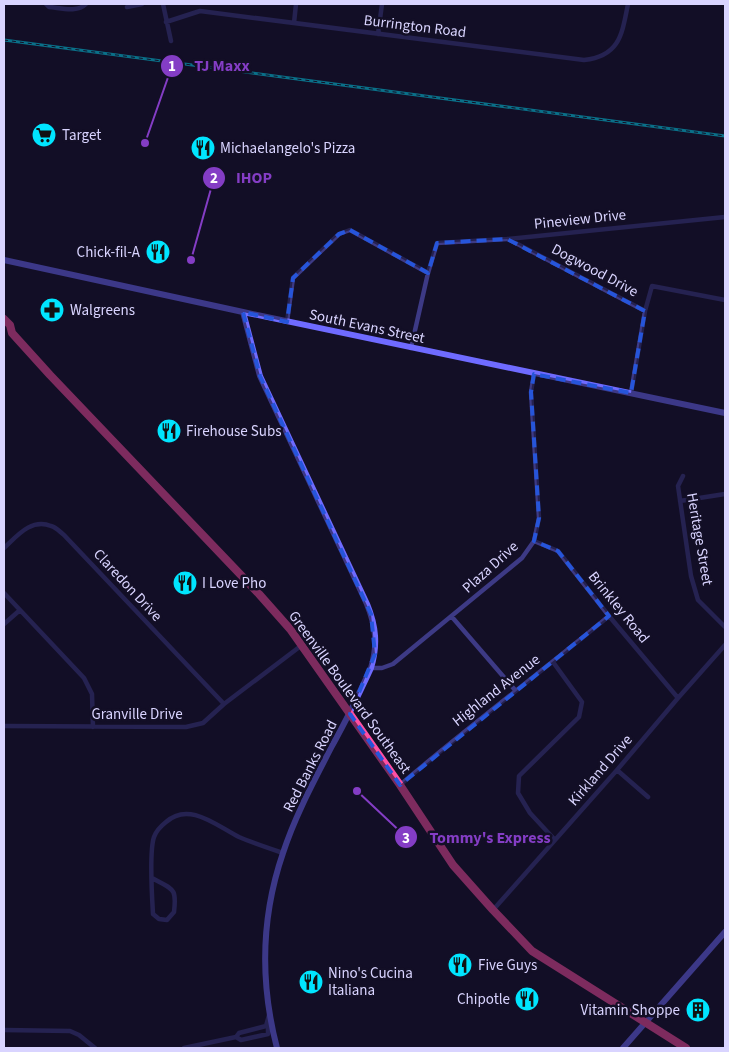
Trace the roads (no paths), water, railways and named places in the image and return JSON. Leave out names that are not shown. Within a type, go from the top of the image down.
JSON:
[{"type":"highway","name":"Greenville Boulevard Southeast","points":[[4,319],[10,325],[8,332],[254,589],[302,646],[400,785],[453,865],[493,910],[532,951],[686,1048]]},
{"type":"main road","name":"South Evans Street","points":[[4,260],[287,322],[725,413]]},
{"type":"main road","name":"Red Banks Road","points":[[243,312],[260,376],[371,614],[376,638],[375,654],[371,668],[350,714],[302,806],[283,853],[272,890],[266,939],[266,995],[277,1048]]},
{"type":"main road","points":[[623,1048],[725,932]]},
{"type":"street","points":[[46,4],[49,7],[76,10],[86,4]]},
{"type":"street","points":[[127,7],[142,4]]},
{"type":"street","points":[[163,4],[171,41]]},
{"type":"street","points":[[294,23],[296,4]]},
{"type":"street","points":[[378,34],[382,4]]},
{"type":"street","name":"Burrington Road","points":[[166,22],[200,11],[584,60],[596,59],[615,46],[621,35],[628,4]]},
{"type":"street","name":"Pineview Drive","points":[[428,273],[437,242],[507,239],[725,217]]},
{"type":"street","points":[[287,322],[292,278],[339,234],[350,230],[428,273],[412,348]]},
{"type":"street","name":"Dogwood Drive","points":[[507,239],[645,310]]},
{"type":"street","points":[[631,393],[645,310],[652,286],[725,300]]},
{"type":"street","name":"Plaza Drive","points":[[371,668],[382,668],[394,664],[522,558],[534,541],[539,518],[531,392],[534,374]]},
{"type":"street","name":"Heritage Street","points":[[683,476],[678,486],[691,576],[698,600],[725,627]]},
{"type":"street","points":[[680,501],[725,494]]},
{"type":"street","name":"Claredon Drive","points":[[4,548],[28,526],[41,524],[52,526],[64,535],[224,704]]},
{"type":"street","name":"Brinkley Road","points":[[534,541],[558,552],[678,698]]},
{"type":"street","points":[[4,593],[84,678],[92,694],[93,727]]},
{"type":"street","points":[[4,624],[20,610]]},
{"type":"street","name":"Highland Avenue","points":[[400,785],[609,616]]},
{"type":"street","points":[[452,617],[516,690]]},
{"type":"street","name":"Kirkland Drive","points":[[493,910],[725,644]]},
{"type":"street","name":"Granville Drive","points":[[4,726],[186,727],[203,723],[224,704],[302,646]]},
{"type":"street","points":[[553,662],[582,702],[579,717],[519,776],[518,793],[530,813],[555,840]]},
{"type":"street","points":[[617,770],[648,797]]},
{"type":"street","points":[[152,878],[173,890],[175,894],[174,912],[167,920],[159,919],[153,914],[152,878],[152,848],[154,837],[159,828],[164,822],[178,814],[196,815],[239,836],[283,853]]},
{"type":"street","points":[[236,1036],[241,1040],[268,1034],[269,1015]]},
{"type":"street","points":[[184,1048],[236,1036],[239,1033],[266,1026],[269,1015]]},
{"type":"street","points":[[4,1030],[70,1031],[79,1035],[96,1048]]},
{"type":"railway","points":[[4,40],[725,136]]},
{"type":"place","name":"Target","points":[[44,135]]},
{"type":"place","name":"TJ Maxx","points":[[145,143]]},
{"type":"place","name":"Michaelangelo's Pizza","points":[[203,148]]},
{"type":"place","name":"Chick-fil-A","points":[[158,252]]},
{"type":"place","name":"IHOP","points":[[191,260]]},
{"type":"place","name":"Walgreens","points":[[52,310]]},
{"type":"place","name":"Firehouse Subs","points":[[169,431]]},
{"type":"place","name":"I Love Pho","points":[[185,583]]},
{"type":"place","name":"Tommy's Express","points":[[357,791]]},
{"type":"place","name":"Five Guys","points":[[460,965]]},
{"type":"place","name":"Nino's Cucina Italiana","points":[[311,982]]},
{"type":"place","name":"Chipotle","points":[[527,999]]},
{"type":"place","name":"Vitamin Shoppe","points":[[698,1010]]}]
